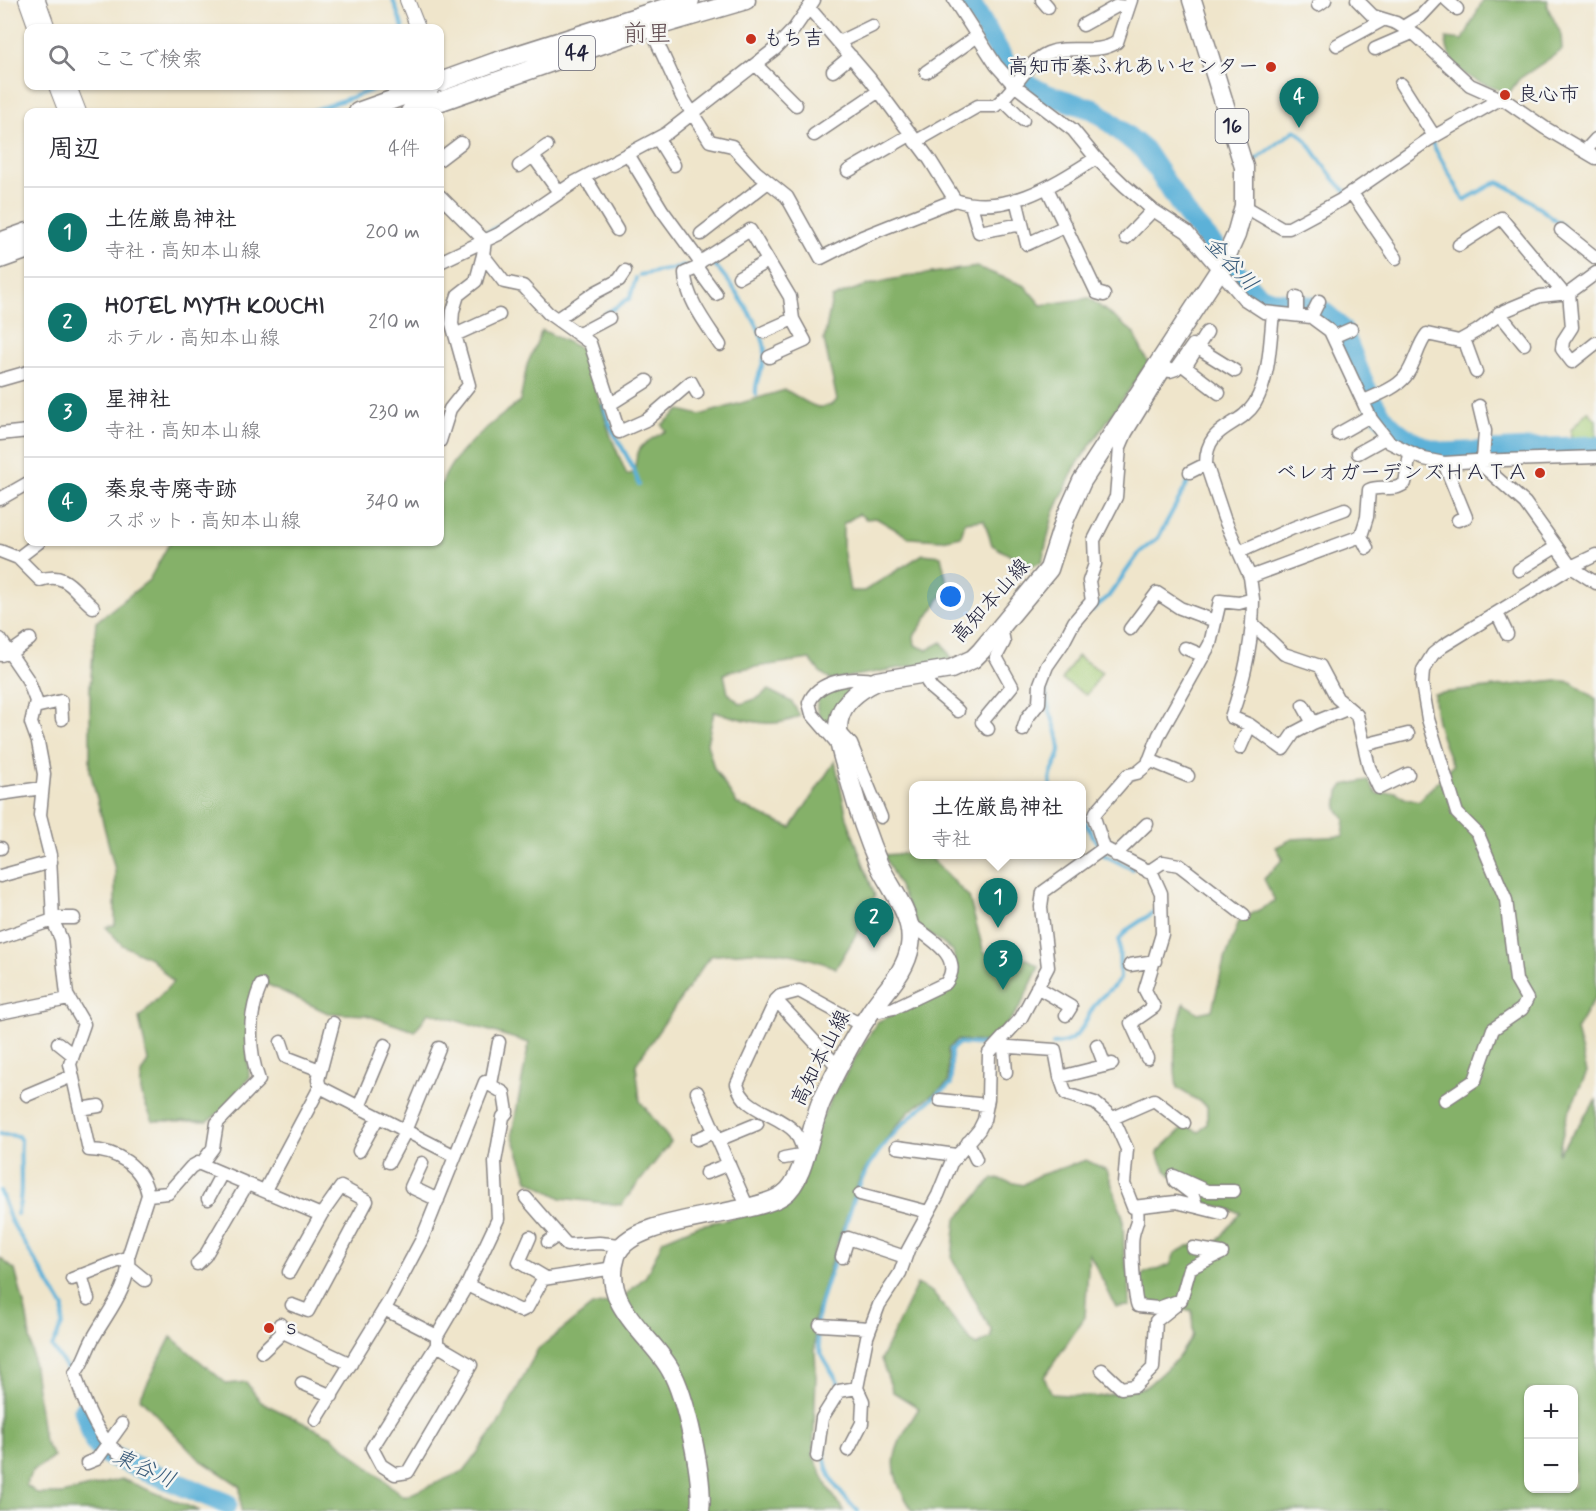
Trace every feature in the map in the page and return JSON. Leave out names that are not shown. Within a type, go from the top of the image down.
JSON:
[{"type":"main road","name":"44","points":[[444,88],[664,4],[690,0]]},
{"type":"main road","name":"44","points":[[444,88],[746,0]]},
{"type":"main road","name":"高知本山線","points":[[621,1245],[653,1229],[777,1199],[789,1191],[805,1154],[819,1106],[870,1015],[907,959],[910,946],[909,923],[861,821],[837,736],[844,705],[858,691],[877,681],[951,669],[973,659],[1001,628],[1049,569],[1077,491],[1163,366],[1223,263],[1244,206],[1244,167],[1192,0]]},
{"type":"main road","points":[[369,108],[420,90]]},
{"type":"main road","name":"44","points":[[415,108],[440,90]]},
{"type":"main road","points":[[0,242],[24,233]]},
{"type":"main road","points":[[0,259],[24,250]]},
{"type":"main road","points":[[621,1245],[614,1268],[618,1295],[629,1318],[664,1359],[676,1381],[697,1462],[700,1511]]},
{"type":"street","points":[[26,0],[35,24]]},
{"type":"street","points":[[38,0],[47,24]]},
{"type":"street","points":[[407,0],[416,24]]},
{"type":"street","points":[[954,0],[976,37],[1015,87],[1073,130],[1096,158],[1153,210],[1187,231],[1223,263],[1255,308],[1273,313],[1297,312],[1312,315],[1336,336],[1369,399],[1370,416],[1385,438],[1410,454],[1444,463],[1480,459],[1594,457]]},
{"type":"street","points":[[1357,0],[1368,13],[1381,21],[1407,30],[1470,85],[1500,99],[1591,154],[1596,139]]},
{"type":"street","points":[[1375,49],[1407,30],[1436,0]]},
{"type":"street","points":[[1447,0],[1457,9]]},
{"type":"street","points":[[1083,25],[1117,6],[1129,3]]},
{"type":"street","points":[[848,171],[968,110],[978,106],[995,106],[1015,87],[1036,61],[1056,51],[1112,45],[1117,42],[1129,3]]},
{"type":"street","points":[[444,260],[508,229],[559,192],[658,139],[693,115],[785,39],[812,4],[930,160],[955,200]]},
{"type":"street","points":[[1337,45],[1381,21]]},
{"type":"street","points":[[839,42],[872,26]]},
{"type":"street","points":[[651,27],[674,80],[710,141],[732,146],[768,182],[787,197],[821,258],[862,237],[955,200],[985,206],[1016,199],[1047,188],[1096,158]]},
{"type":"street","points":[[926,72],[976,37]]},
{"type":"street","points":[[833,72],[851,56]]},
{"type":"street","points":[[756,65],[796,105]]},
{"type":"street","points":[[1401,84],[1434,136]]},
{"type":"street","points":[[58,90],[64,108]]},
{"type":"street","points":[[71,90],[77,108]]},
{"type":"street","points":[[814,135],[879,92]]},
{"type":"street","points":[[1244,206],[1282,228],[1289,228],[1434,136],[1500,99]]},
{"type":"street","points":[[1003,100],[1023,120]]},
{"type":"street","points":[[658,139],[674,165]]},
{"type":"street","points":[[444,156],[461,143]]},
{"type":"street","points":[[519,166],[547,146]]},
{"type":"street","points":[[628,154],[716,294]]},
{"type":"street","points":[[533,156],[559,192]]},
{"type":"street","points":[[585,177],[616,230]]},
{"type":"street","points":[[700,234],[768,182]]},
{"type":"street","points":[[1047,188],[1097,293],[1104,294]]},
{"type":"street","points":[[1349,191],[1396,258]]},
{"type":"street","points":[[1016,199],[1027,244],[1066,226]]},
{"type":"street","points":[[444,203],[485,241]]},
{"type":"street","points":[[971,205],[979,232],[1022,224]]},
{"type":"street","points":[[1126,238],[1153,210]]},
{"type":"street","points":[[1459,245],[1501,218],[1567,293],[1572,327],[1562,349],[1572,362],[1596,343]]},
{"type":"street","points":[[720,345],[693,300],[685,278],[687,272],[750,230],[790,297],[793,319],[805,341],[770,357]]},
{"type":"street","points":[[1561,230],[1596,258]]},
{"type":"street","points":[[444,415],[469,385],[452,324],[456,299],[476,281],[485,241]]},
{"type":"street","points":[[483,255],[504,282],[523,286],[542,308],[579,334],[592,347],[619,432],[648,419],[691,382],[697,393]]},
{"type":"street","points":[[739,277],[768,261]]},
{"type":"street","points":[[557,319],[596,292],[620,280],[625,271]]},
{"type":"street","points":[[1369,399],[1406,376],[1416,351],[1427,334],[1452,340],[1464,339],[1499,313],[1540,296],[1567,293],[1594,279]]},
{"type":"street","points":[[1297,297],[1297,312]]},
{"type":"street","points":[[1312,315],[1319,301]]},
{"type":"street","points":[[1273,313],[1270,344],[1258,396],[1249,410],[1212,440],[1198,468],[1250,577],[1253,599],[1253,624],[1243,683],[1231,717],[1250,725],[1283,749],[1294,733],[1347,709]]},
{"type":"street","points":[[1499,313],[1524,344]]},
{"type":"street","points":[[455,335],[499,315]]},
{"type":"street","points":[[579,334],[609,318]]},
{"type":"street","points":[[765,332],[793,319]]},
{"type":"street","points":[[1336,336],[1351,329]]},
{"type":"street","points":[[1207,332],[1185,368],[1219,393]]},
{"type":"street","points":[[1464,339],[1476,372]]},
{"type":"street","points":[[1023,730],[1027,718],[1039,703],[1040,684],[1047,666],[1074,622],[1092,601],[1089,581],[1095,564],[1094,540],[1116,497],[1120,447],[1163,366],[1170,371],[1176,369],[1193,345],[1235,371]]},
{"type":"street","points":[[0,380],[24,373]]},
{"type":"street","points":[[609,405],[647,381]]},
{"type":"street","points":[[1479,406],[1485,431],[1480,459]]},
{"type":"street","points":[[1338,434],[1370,416]]},
{"type":"street","points":[[0,434],[24,431]]},
{"type":"street","points":[[1358,453],[1385,438]]},
{"type":"street","points":[[1250,577],[1364,542],[1369,490],[1375,488],[1393,490],[1405,483],[1410,454]]},
{"type":"street","points":[[1480,459],[1525,503],[1571,567],[1596,583]]},
{"type":"street","points":[[1444,463],[1466,517],[1458,520]]},
{"type":"street","points":[[0,499],[24,485]]},
{"type":"street","points":[[1239,552],[1293,528],[1345,509]]},
{"type":"street","points":[[18,558],[34,546]]},
{"type":"street","points":[[1519,570],[1556,547]]},
{"type":"street","points":[[0,551],[18,558],[40,580],[53,577],[64,579],[93,607]]},
{"type":"street","points":[[1445,1100],[1475,1080],[1493,1029],[1522,1009],[1527,999],[1516,980],[1506,900],[1478,834],[1457,813],[1428,719],[1422,684],[1424,670],[1433,654],[1571,567],[1596,555]]},
{"type":"street","points":[[1130,629],[1157,593],[1180,608],[1215,621]]},
{"type":"street","points":[[1147,1058],[1131,1023],[1154,1006],[1145,990],[1162,934],[1161,894],[1148,872],[1105,853],[1094,822],[1096,812],[1128,775],[1143,769],[1149,760],[1159,735],[1204,656],[1220,601],[1239,603],[1253,599]]},
{"type":"street","points":[[1497,613],[1507,634]]},
{"type":"street","points":[[1253,624],[1284,654],[1320,666],[1332,692],[1347,709],[1357,715],[1369,767],[1379,788],[1408,774]]},
{"type":"street","points":[[988,729],[982,722],[1012,686],[996,657],[1004,642],[1001,628]]},
{"type":"street","points":[[0,639],[4,655],[33,689],[35,707],[31,723],[38,742],[44,774],[40,815],[51,862],[53,921],[62,939],[68,999],[84,1024],[70,1064],[89,1150],[108,1151],[126,1160],[147,1189],[148,1195],[129,1262],[111,1311],[94,1336],[75,1373],[86,1403],[109,1451]]},
{"type":"street","points":[[4,655],[30,639]]},
{"type":"street","points":[[1185,648],[1204,656]]},
{"type":"street","points":[[922,674],[932,689],[958,711]]},
{"type":"street","points":[[877,681],[865,678],[826,685],[813,694],[809,703],[812,714],[837,736],[851,744],[881,817]]},
{"type":"street","points":[[35,707],[61,701],[62,719]]},
{"type":"street","points":[[1303,705],[1313,723]]},
{"type":"street","points":[[1240,748],[1250,725]]},
{"type":"street","points":[[1364,745],[1408,734]]},
{"type":"street","points":[[1149,760],[1188,776]]},
{"type":"street","points":[[0,794],[42,788]]},
{"type":"street","points":[[1006,1072],[1000,1046],[1003,1034],[1021,1018],[1049,959],[1041,907],[1043,892],[1147,824]]},
{"type":"street","points":[[1148,872],[1163,861],[1179,865],[1244,915]]},
{"type":"street","points":[[0,876],[51,862]]},
{"type":"street","points":[[0,938],[53,921],[74,918]]},
{"type":"street","points":[[784,1158],[805,1154],[795,1132],[747,1101],[740,1094],[737,1084],[776,1000],[793,992],[806,993],[854,1021],[894,1008],[946,983],[951,977],[953,968],[947,953],[909,923]]},
{"type":"street","points":[[1130,965],[1155,961]]},
{"type":"street","points":[[148,1195],[168,1192],[191,1167],[201,1164],[213,1148],[217,1123],[259,1080],[252,1056],[252,1016],[261,985]]},
{"type":"street","points":[[1037,987],[1071,1007],[1066,1016]]},
{"type":"street","points":[[0,1013],[68,999]]},
{"type":"street","points":[[776,1000],[839,1068]]},
{"type":"street","points":[[265,1190],[320,1087],[318,1080],[320,1070],[333,1023]]},
{"type":"street","points":[[281,1042],[286,1056],[320,1070]]},
{"type":"street","points":[[491,1084],[499,1042]]},
{"type":"street","points":[[58,1043],[73,1054]]},
{"type":"street","points":[[359,1107],[385,1045]]},
{"type":"street","points":[[1060,1077],[1108,1065],[1097,1045]]},
{"type":"street","points":[[817,1456],[820,1424],[847,1389],[879,1305],[900,1273],[905,1257],[956,1155],[979,1130],[987,1105],[988,1057],[1000,1046],[1056,1050],[1060,1077],[1066,1094],[1095,1103],[1113,1118],[1127,1149],[1124,1184],[1129,1202],[1137,1208],[1139,1222],[1132,1234],[1136,1270],[1134,1293],[1137,1304],[1141,1307],[1152,1308],[1180,1300]]},
{"type":"street","points":[[389,1162],[439,1048]]},
{"type":"street","points":[[27,1095],[72,1076]]},
{"type":"street","points":[[316,1420],[384,1309],[429,1224],[483,1084],[491,1084],[504,1093],[507,1112],[503,1117],[495,1162],[498,1219],[484,1252],[437,1340],[372,1448],[381,1465],[395,1474],[408,1472],[471,1365],[437,1340],[384,1309]]},
{"type":"street","points":[[320,1087],[455,1156]]},
{"type":"street","points":[[697,1092],[747,1206]]},
{"type":"street","points":[[940,1100],[987,1105]]},
{"type":"street","points":[[1113,1118],[1154,1100],[1184,1123]]},
{"type":"street","points":[[80,1109],[99,1106]]},
{"type":"street","points":[[359,1151],[378,1117]]},
{"type":"street","points":[[697,1140],[757,1124]]},
{"type":"street","points":[[968,1142],[976,1159]]},
{"type":"street","points":[[897,1148],[956,1155]]},
{"type":"street","points":[[422,1163],[411,1187],[438,1200]]},
{"type":"street","points":[[201,1164],[321,1215]]},
{"type":"street","points":[[706,1173],[729,1164]]},
{"type":"street","points":[[208,1199],[222,1173]]},
{"type":"street","points":[[1197,1207],[1192,1194],[1173,1176],[1207,1191],[1233,1191]]},
{"type":"street","points":[[196,1264],[205,1256],[247,1184]]},
{"type":"street","points":[[289,1272],[321,1215],[341,1186],[367,1201],[308,1311],[292,1305]]},
{"type":"street","points":[[860,1194],[928,1212]]},
{"type":"street","points":[[526,1198],[553,1238],[567,1245],[599,1243],[621,1245]]},
{"type":"street","points":[[1137,1208],[1176,1202],[1221,1213]]},
{"type":"street","points":[[530,1237],[519,1262],[546,1278]]},
{"type":"street","points":[[842,1257],[848,1238],[905,1257]]},
{"type":"street","points":[[1102,1371],[1121,1388],[1135,1386],[1154,1368],[1156,1321],[1180,1300],[1192,1266],[1222,1252],[1193,1248]]},
{"type":"street","points":[[88,1299],[76,1277],[129,1262]]},
{"type":"street","points":[[129,1262],[145,1280]]},
{"type":"street","points":[[467,1284],[521,1311],[527,1308],[538,1286],[546,1278],[614,1268]]},
{"type":"street","points":[[820,1325],[870,1328]]},
{"type":"street","points":[[262,1352],[282,1328],[351,1364]]},
{"type":"street","points":[[302,1383],[332,1396]]},
{"type":"street","points":[[847,1389],[863,1401],[862,1423],[848,1450]]},
{"type":"street","points":[[109,1451],[110,1438],[122,1424]]},
{"type":"street","points":[[87,1463],[109,1451]]},
{"type":"green space","points":[[1483,0],[1548,0],[1547,6],[1561,34],[1562,50],[1519,79],[1509,93],[1487,86],[1467,75],[1452,60],[1448,50],[1446,38],[1463,40]]},
{"type":"green space","points":[[977,267],[1025,286],[1041,305],[1089,298],[1133,332],[1148,363],[1075,467],[1053,515],[1042,562],[1030,567],[992,545],[984,520],[965,522],[961,536],[942,540],[910,538],[876,518],[866,519],[859,514],[843,524],[843,548],[850,591],[864,591],[923,554],[941,556],[948,587],[914,636],[915,645],[927,650],[942,642],[952,659],[831,680],[819,671],[810,659],[734,670],[724,674],[728,693],[741,704],[758,698],[768,690],[792,702],[800,716],[779,723],[768,723],[714,712],[707,743],[714,768],[737,804],[791,828],[835,761],[847,818],[875,896],[862,925],[836,968],[788,953],[745,952],[710,956],[636,1064],[640,1101],[671,1142],[621,1205],[561,1198],[528,1180],[512,1134],[529,1043],[429,1012],[415,1031],[366,1015],[328,1013],[258,980],[247,1020],[249,1078],[224,1109],[208,1121],[153,1121],[141,1091],[141,1077],[148,1061],[139,1018],[173,982],[152,959],[122,945],[106,927],[115,925],[115,870],[90,771],[90,686],[96,622],[149,580],[168,546],[444,546],[444,477],[473,440],[520,401],[527,365],[542,330],[584,350],[611,437],[627,475],[635,472],[635,463],[642,446],[666,431],[662,425],[680,410],[700,415],[785,390],[817,407],[830,405],[837,400],[824,340],[832,298],[867,285],[921,274]]},
{"type":"green space","points":[[1588,411],[1596,420],[1596,439],[1571,438],[1571,430]]},
{"type":"green space","points":[[1077,656],[1102,672],[1087,695],[1062,680]]},
{"type":"green space","points":[[1556,680],[1571,682],[1596,699],[1596,996],[1576,1030],[1587,1072],[1567,1116],[1558,1154],[1596,1100],[1596,1511],[913,1511],[897,1482],[895,1459],[902,1436],[919,1408],[893,1392],[881,1359],[917,1284],[932,1292],[971,1341],[977,1345],[991,1337],[991,1330],[952,1258],[956,1220],[993,1178],[1023,1185],[1037,1176],[1086,1160],[1107,1170],[1123,1217],[1124,1256],[1129,1274],[1130,1306],[1116,1307],[1089,1253],[1085,1317],[1044,1377],[1052,1394],[1096,1397],[1146,1387],[1177,1359],[1193,1335],[1192,1310],[1158,1311],[1141,1304],[1139,1292],[1139,1284],[1144,1273],[1170,1265],[1175,1253],[1188,1246],[1217,1242],[1240,1213],[1204,1202],[1166,1171],[1157,1153],[1185,1126],[1199,1132],[1207,1124],[1207,1106],[1177,1088],[1175,1045],[1184,1003],[1198,1013],[1212,1010],[1223,965],[1239,921],[1275,901],[1264,879],[1283,859],[1276,847],[1292,839],[1343,836],[1345,819],[1337,809],[1339,792],[1344,785],[1368,780],[1377,794],[1395,792],[1406,799],[1419,801],[1453,765],[1439,731],[1434,694]]},
{"type":"green space","points":[[855,681],[831,732],[817,712],[819,698],[833,689]]},
{"type":"green space","points":[[909,853],[909,859],[931,859],[969,897],[984,953],[1027,959],[1039,967],[1020,1007],[1008,1023],[986,1042],[957,1040],[948,1049],[948,1083],[910,1111],[893,1130],[860,1177],[814,1319],[816,1377],[813,1455],[828,1488],[844,1511],[241,1511],[240,1486],[199,1459],[140,1398],[171,1337],[227,1384],[246,1382],[261,1402],[332,1437],[404,1497],[464,1471],[497,1426],[538,1349],[592,1306],[620,1300],[646,1276],[663,1240],[696,1226],[772,1210],[790,1203],[800,1187],[821,1120],[833,1095],[877,1022],[952,985],[957,972],[953,951],[918,926],[884,855]]},
{"type":"green space","points":[[0,1258],[15,1270],[27,1316],[44,1441],[54,1457],[32,1471],[26,1485],[38,1494],[62,1494],[122,1479],[200,1511],[0,1511]]},
{"type":"waterway","points":[[393,0],[402,24]]},
{"type":"waterway","name":"金谷川","points":[[969,0],[1007,65],[1024,82],[1045,94],[1095,110],[1144,150],[1190,219],[1255,293],[1278,302],[1312,307],[1332,319],[1342,330],[1367,391],[1377,408],[1388,423],[1403,436],[1421,446],[1445,453],[1596,446]]},
{"type":"waterway","points":[[321,108],[372,90]]},
{"type":"waterway","points":[[1254,161],[1295,130],[1306,140],[1332,177],[1346,191]]},
{"type":"waterway","points":[[1432,143],[1464,200],[1495,183]]},
{"type":"waterway","points":[[1498,182],[1521,194],[1563,226]]},
{"type":"waterway","points":[[481,232],[488,232],[503,224]]},
{"type":"waterway","points":[[712,262],[745,305],[764,343],[765,353],[756,384],[756,394]]},
{"type":"waterway","points":[[640,275],[686,266]]},
{"type":"waterway","points":[[605,314],[630,298],[636,278]]},
{"type":"waterway","name":"金谷川","points":[[1268,301],[1271,309]]},
{"type":"waterway","points":[[604,405],[611,426],[639,485]]},
{"type":"waterway","points":[[1091,611],[1108,597],[1140,552],[1158,538],[1192,475]]},
{"type":"waterway","points":[[1046,685],[1047,702],[1058,734],[1060,750],[1050,781]]},
{"type":"waterway","points":[[1086,824],[1104,855],[1132,869]]},
{"type":"waterway","points":[[1053,1044],[1070,1040],[1080,1031],[1096,1003],[1120,979],[1119,940],[1127,930],[1157,910]]},
{"type":"waterway","points":[[841,1241],[859,1186],[879,1151],[901,1126],[951,1084],[951,1050],[959,1043],[985,1045]]},
{"type":"waterway","points":[[0,1134],[18,1136],[21,1141],[20,1199],[17,1214]]},
{"type":"waterway","name":"東谷川","points":[[0,1191],[11,1221],[64,1308],[62,1325],[52,1347],[70,1373]]},
{"type":"waterway","points":[[837,1253],[820,1303],[817,1328],[821,1353],[841,1390]]},
{"type":"waterway","name":"東谷川","points":[[84,1410],[95,1443],[106,1454],[227,1504]]},
{"type":"waterway","points":[[824,1446],[826,1466],[833,1482],[858,1511]]},
{"type":"waterway","points":[[227,1504],[231,1511]]},
{"type":"place","name":"もち吉","points":[[751,39]]},
{"type":"place","name":"高知市秦ふれあいセンター","points":[[1271,67]]},
{"type":"place","name":"良心市","points":[[1505,95]]},
{"type":"place","name":"秦泉寺廃寺跡","points":[[1299,128]]},
{"type":"place","name":"ベレオガーデンズＨＡＴＡ","points":[[1540,473]]},
{"type":"place","name":"土佐厳島神社","points":[[998,928]]},
{"type":"place","name":"HOTEL MYTH KOUCHI","points":[[874,948]]},
{"type":"place","name":"星神社","points":[[1003,990]]},
{"type":"place","name":"ｓ","points":[[269,1328]]},
{"type":"district","name":"前里","points":[[647,34]]}]
